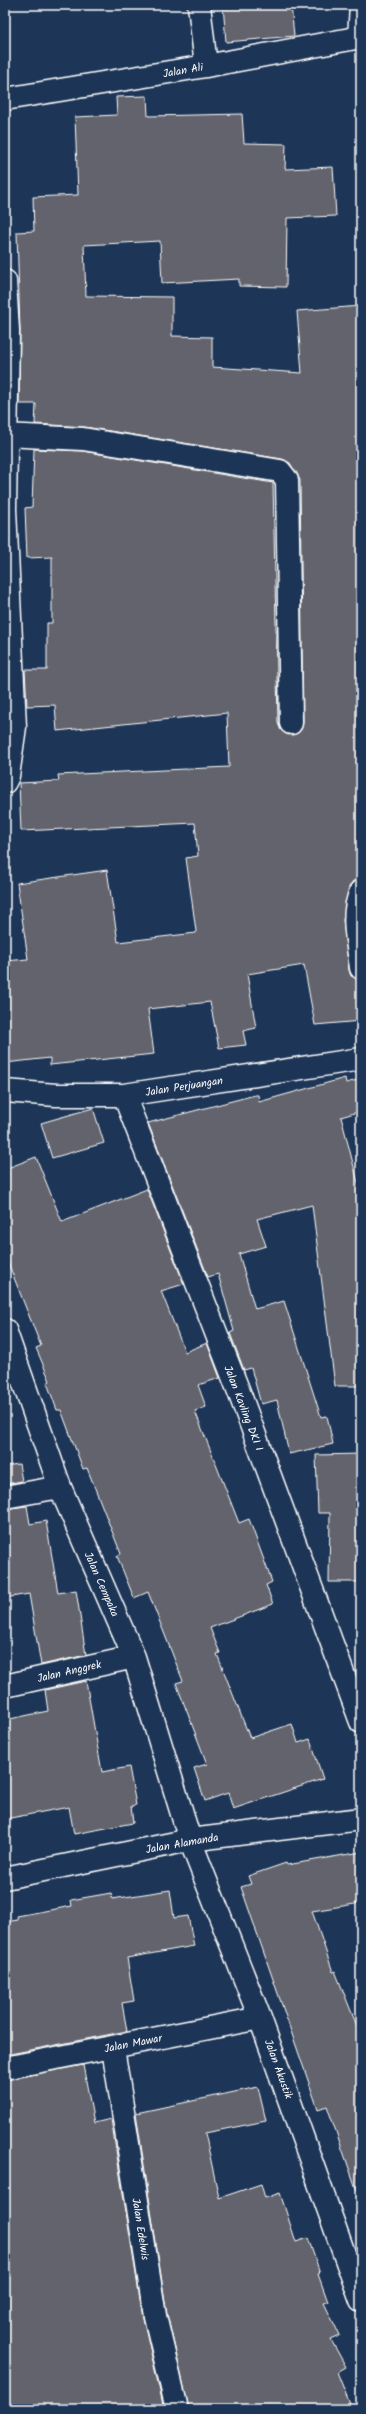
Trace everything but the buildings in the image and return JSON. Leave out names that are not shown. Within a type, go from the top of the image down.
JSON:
[{"type":"street","points":[[199,5],[206,66]]},
{"type":"street","points":[[360,38],[361,5]]},
{"type":"street","name":"Jalan Ali","points":[[5,99],[206,66],[360,38]]},
{"type":"street","points":[[5,281],[8,331],[5,509],[10,727],[8,776],[5,782]]},
{"type":"street","points":[[6,435],[83,439],[134,446],[220,462],[280,471],[283,473],[287,480],[291,724]]},
{"type":"street","points":[[361,890],[356,902],[355,922],[361,968]]},
{"type":"street","name":"Jalan Perjuangan","points":[[5,1091],[56,1095],[124,1095],[361,1059]]},
{"type":"street","name":"Jalan Kavling DKI I","points":[[124,1095],[269,1471],[361,1722]]},
{"type":"street","name":"Jalan Cempaka","points":[[5,1330],[60,1487],[134,1656],[190,1840]]},
{"type":"street","points":[[5,1498],[60,1487]]},
{"type":"street","name":"Jalan Anggrek","points":[[5,1686],[134,1656]]},
{"type":"street","name":"Jalan Alamanda","points":[[5,1878],[190,1840],[361,1819]]},
{"type":"street","name":"Jalan Akustik","points":[[190,1840],[260,2018],[361,2301]]},
{"type":"street","name":"Jalan Mawar","points":[[5,2068],[260,2018]]},
{"type":"street","name":"Jalan Edelwis","points":[[112,2048],[155,2316],[177,2409]]}]
